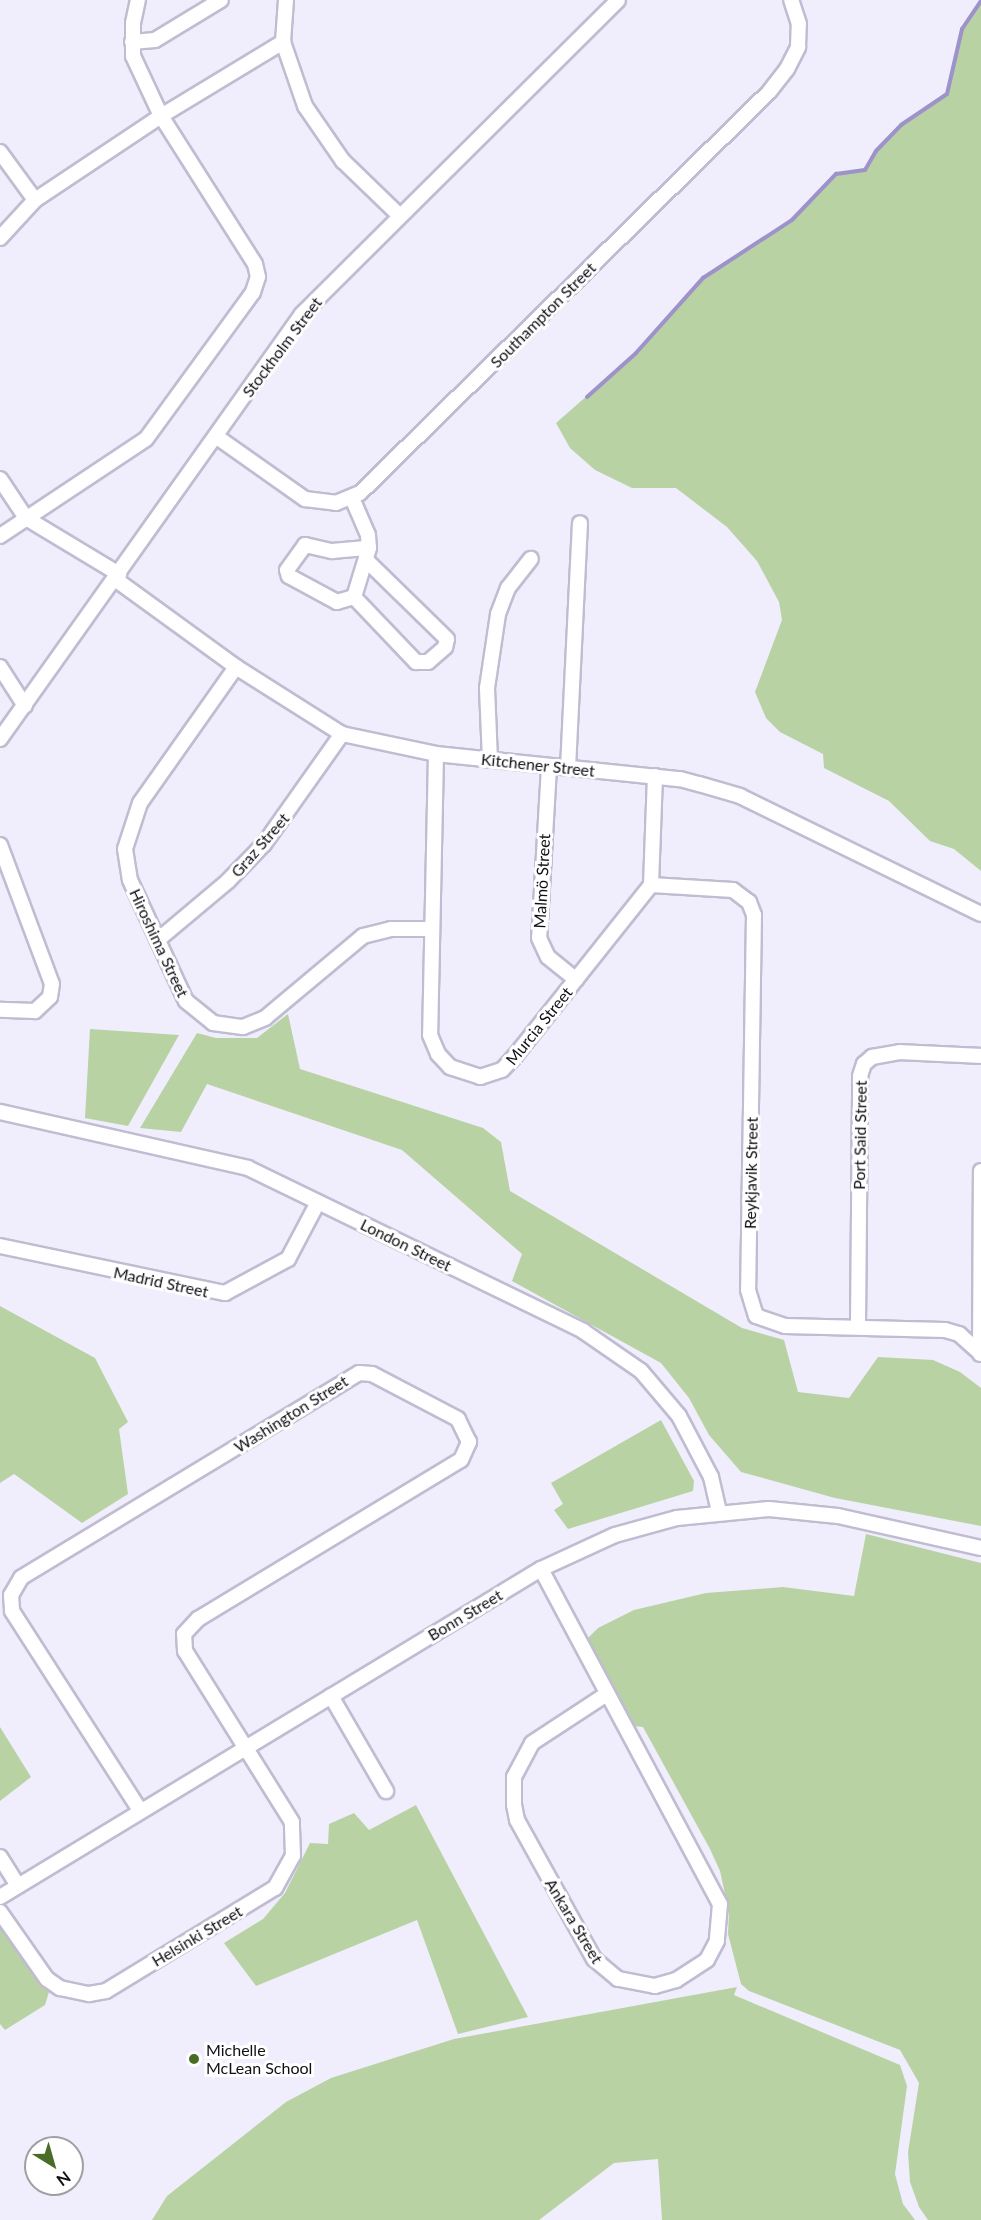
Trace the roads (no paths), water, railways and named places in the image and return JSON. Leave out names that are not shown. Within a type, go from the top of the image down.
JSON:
[{"type":"street","points":[[0,536],[146,440],[253,292],[258,277],[255,264],[161,116],[134,56],[132,42],[138,0]]},
{"type":"street","points":[[132,42],[155,40],[221,0]]},
{"type":"street","points":[[286,0],[283,42],[294,82],[317,127],[343,161],[400,216]]},
{"type":"street","name":"Stockholm Street","points":[[0,739],[302,315],[618,0]]},
{"type":"street","name":"Southampton Street","points":[[352,498],[384,472],[768,92],[788,69],[800,39],[797,16],[791,0]]},
{"type":"street","points":[[0,238],[35,200],[161,116],[283,42]]},
{"type":"street","points":[[0,152],[35,200]]},
{"type":"street","points":[[217,437],[305,499],[336,503],[352,498],[368,535],[368,555],[354,597]]},
{"type":"street","points":[[0,478],[26,518]]},
{"type":"street","name":"Kitchener Street","points":[[26,518],[117,577],[236,667],[342,734],[436,754],[656,776],[740,796],[981,914]]},
{"type":"street","points":[[568,768],[580,524]]},
{"type":"street","points":[[305,546],[368,555],[447,639],[445,647],[428,662],[416,662],[354,597],[337,602],[289,576],[287,570],[305,546]]},
{"type":"street","points":[[490,760],[487,688],[498,614],[507,588],[531,559]]},
{"type":"street","name":"Hiroshima Street","points":[[236,667],[140,803],[128,833],[126,865],[191,1009],[224,1027],[243,1028],[265,1018],[363,936],[391,929],[432,929]]},
{"type":"street","points":[[0,668],[25,706]]},
{"type":"street","name":"Graz Street","points":[[159,939],[228,881],[264,844],[342,734]]},
{"type":"street","name":"Murcia Street","points":[[436,754],[431,1041],[450,1066],[465,1074],[480,1077],[502,1070],[651,885]]},
{"type":"street","name":"Malmö Street","points":[[549,767],[539,938],[548,957],[576,980]]},
{"type":"street","points":[[651,885],[656,776]]},
{"type":"street","points":[[0,845],[52,984],[50,997],[35,1011],[0,1010]]},
{"type":"street","name":"Reykjavik Street","points":[[651,885],[733,890],[748,902],[757,926],[748,1290],[751,1308],[761,1319],[785,1326],[858,1326],[955,1332],[979,1353]]},
{"type":"street","name":"Port Said Street","points":[[858,1326],[860,1076],[864,1064],[872,1057],[900,1052],[981,1056]]},
{"type":"street","name":"London Street","points":[[0,1112],[230,1161],[583,1331],[642,1371],[679,1416],[711,1477],[719,1512]]},
{"type":"street","points":[[979,1353],[981,1171]]},
{"type":"street","name":"Madrid Street","points":[[0,1246],[225,1293],[288,1259],[318,1202]]},
{"type":"street","name":"Washington Street","points":[[140,1810],[16,1618],[10,1604],[7,1586],[359,1373],[372,1374],[458,1419],[469,1442],[461,1460],[189,1625],[184,1634],[185,1651],[247,1747]]},
{"type":"street","name":"Bonn Street","points":[[0,1897],[140,1810],[541,1569],[633,1529],[719,1512],[769,1509],[838,1516],[981,1548]]},
{"type":"street","name":"Ankara Street","points":[[541,1569],[720,1904],[717,1941],[707,1960],[676,1980],[655,1986],[618,1979],[594,1959],[517,1820],[514,1805],[514,1777],[532,1743],[607,1694]]},
{"type":"street","points":[[331,1696],[386,1791]]},
{"type":"street","name":"Helsinki Street","points":[[0,1912],[47,1979],[60,1988],[89,1994],[106,1991],[274,1888],[292,1856],[292,1822],[247,1747]]},
{"type":"street","points":[[0,1857],[18,1886]]},
{"type":"waterway","points":[[587,397],[636,353],[703,278],[792,220],[836,174],[865,170],[876,151],[901,125],[947,94],[962,29],[981,1]]},
{"type":"place","name":"Michelle McLean School","points":[[194,2059]]}]
